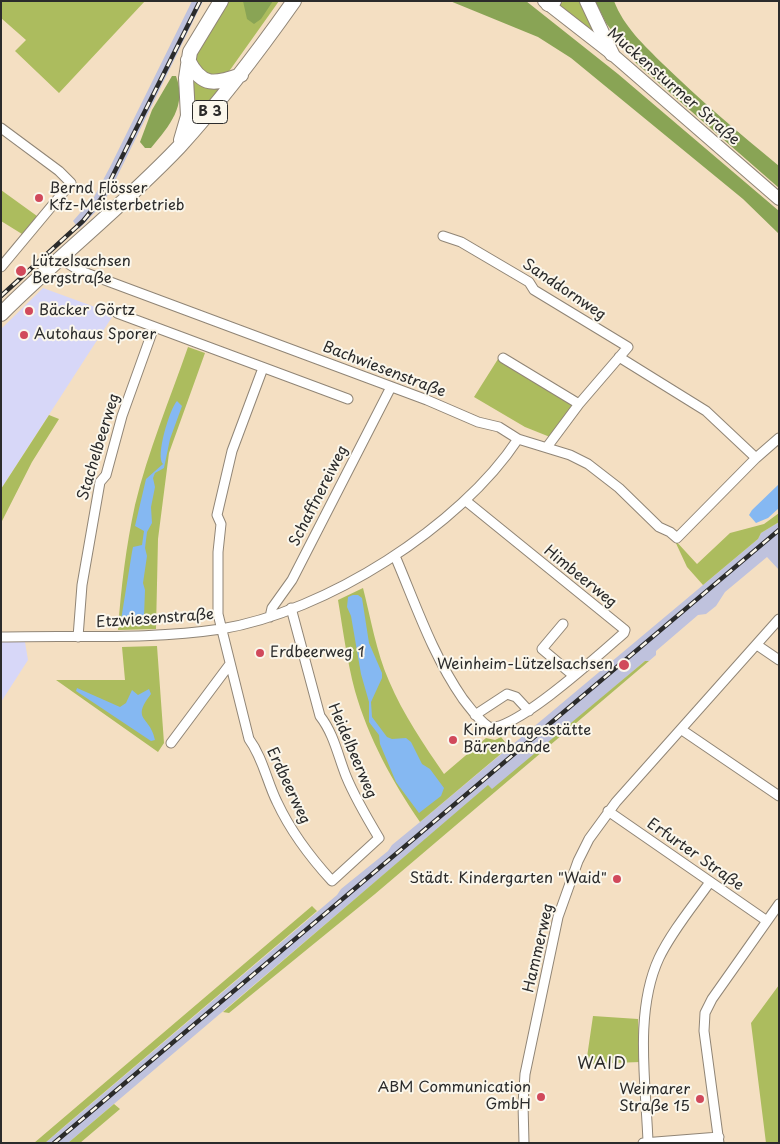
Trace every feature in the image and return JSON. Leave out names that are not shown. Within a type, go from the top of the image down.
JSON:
[{"type":"main road","points":[[178,148],[188,116],[186,78],[188,60],[193,44],[221,1]]},
{"type":"main road","name":"B 3","points":[[1,314],[178,148],[242,75],[294,1]]},
{"type":"main road","points":[[587,1],[612,54]]},
{"type":"main road","name":"Muckensturmer Straße","points":[[547,2],[612,54],[779,199]]},
{"type":"main road","points":[[188,60],[199,77],[211,82],[242,75]]},
{"type":"street","points":[[1,128],[59,171],[71,183],[1,268]]},
{"type":"street","name":"Sanddornweg","points":[[443,236],[462,242],[529,282],[534,290],[628,347],[620,357]]},
{"type":"street","name":"Bachwiesenstraße","points":[[61,258],[78,270],[391,387],[478,422],[499,427],[518,439],[547,447],[588,464],[619,488],[659,527],[677,538],[756,458]]},
{"type":"street","points":[[117,313],[348,400]]},
{"type":"street","name":"Stachelbeerweg","points":[[78,637],[82,585],[97,494],[100,482],[106,475],[122,416],[154,327]]},
{"type":"street","points":[[547,447],[579,404],[620,357],[706,411],[756,458],[779,438]]},
{"type":"street","points":[[503,358],[579,404]]},
{"type":"street","name":"Erdbeerweg","points":[[263,368],[232,451],[217,515],[221,524],[217,586],[218,614],[249,739],[256,749],[277,802],[313,861],[332,881],[354,861]]},
{"type":"street","name":"Schaffnereiweg","points":[[270,617],[272,608],[292,580],[391,387]]},
{"type":"street","name":"Etzwiesenstraße","points":[[1,637],[154,636],[222,629],[270,617],[333,590],[395,556],[466,501],[518,439]]},
{"type":"street","name":"Himbeerweg","points":[[466,501],[625,630],[624,633],[574,676],[529,711],[494,728],[483,724],[475,715]]},
{"type":"street","points":[[395,556],[425,632],[442,665],[475,715],[507,694],[516,697],[529,711]]},
{"type":"street","name":"Heidelbeerweg","points":[[290,608],[320,716],[328,727],[346,777],[361,809],[379,838],[354,861]]},
{"type":"street","name":"Hammerweg","points":[[524,1143],[524,1083],[558,917],[578,861],[608,811],[779,619]]},
{"type":"street","points":[[563,624],[542,649],[574,676]]},
{"type":"street","points":[[757,645],[779,660]]},
{"type":"street","points":[[170,743],[230,664]]},
{"type":"street","points":[[682,730],[779,796]]},
{"type":"street","name":"Erfurter Straße","points":[[608,811],[767,921]]},
{"type":"street","points":[[648,1142],[644,1022],[648,992],[663,951],[710,882]]},
{"type":"street","points":[[643,1143],[719,1140],[704,1031],[705,1013],[712,999],[779,904]]},
{"type":"shaded area","points":[[192,1],[203,1],[109,193],[98,209],[79,229],[73,221],[94,197]]},
{"type":"shaded area","points":[[43,288],[114,314],[1,489],[1,329]]},
{"type":"shaded area","points":[[779,522],[779,570],[767,557],[725,592],[716,606],[706,614],[698,615],[656,651],[656,655],[649,661],[645,661],[492,790],[488,786],[68,1143],[45,1143],[337,895],[341,889],[388,851],[392,845],[758,539],[761,533]]},
{"type":"shaded area","points":[[1,636],[24,636],[28,660],[1,702]]},
{"type":"green space","points":[[1,1],[145,1],[59,93],[15,51],[26,40],[1,18]]},
{"type":"green space","points":[[228,1],[279,1],[230,70],[223,77],[215,79],[195,65],[198,45]]},
{"type":"green space","points":[[243,1],[273,1],[261,19],[254,24],[247,19]]},
{"type":"green space","points":[[450,1],[526,1],[618,74],[779,211],[779,234],[743,199],[571,58],[538,37]]},
{"type":"green space","points":[[565,1],[582,1],[599,38],[556,5]]},
{"type":"green space","points":[[595,1],[614,1],[623,19],[649,50],[734,129],[779,166],[779,188],[636,63],[606,23]]},
{"type":"green space","points":[[172,76],[176,76],[179,87],[178,106],[175,115],[151,148],[145,148],[140,142],[152,110]]},
{"type":"green space","points":[[189,77],[206,88],[221,88],[192,123]]},
{"type":"green space","points":[[1,190],[37,216],[22,234],[1,221]]},
{"type":"green space","points":[[188,347],[205,353],[169,453],[158,539],[156,629],[118,630],[124,567],[135,505],[153,445]]},
{"type":"green space","points":[[498,359],[571,403],[572,410],[550,437],[525,427],[474,397]]},
{"type":"green space","points":[[49,415],[59,419],[32,462],[1,523],[1,489]]},
{"type":"green space","points":[[779,513],[779,522],[761,533],[758,539],[703,585],[687,567],[674,539],[697,564],[730,533],[764,524]]},
{"type":"green space","points":[[363,588],[384,670],[407,717],[444,774],[486,738],[495,740],[501,737],[509,747],[420,822],[400,792],[374,742],[360,708],[352,680],[338,600]]},
{"type":"green space","points":[[157,646],[164,743],[158,752],[56,680],[125,680],[122,647]]},
{"type":"green space","points":[[645,661],[649,661],[375,894],[229,1013],[223,1012],[488,785],[492,789]]},
{"type":"green space","points":[[312,906],[317,911],[45,1143],[34,1143]]},
{"type":"green space","points":[[779,985],[779,1143],[766,1143],[751,1023]]},
{"type":"green space","points":[[593,1016],[638,1019],[640,1062],[586,1064]]},
{"type":"green space","points":[[114,1104],[120,1109],[80,1143],[68,1143]]},
{"type":"water","points":[[177,401],[182,406],[170,439],[164,468],[155,473],[153,478],[155,487],[151,507],[152,523],[147,532],[145,548],[147,556],[143,583],[145,590],[144,616],[134,623],[128,622],[121,620],[132,552],[133,547],[142,545],[144,531],[135,526],[146,479],[163,464],[161,460],[162,443],[167,422]]},
{"type":"water","points":[[779,484],[779,508],[768,518],[756,523],[749,515]]},
{"type":"water","points":[[358,595],[362,598],[369,643],[382,673],[382,678],[371,702],[372,717],[387,737],[392,739],[406,738],[411,742],[422,764],[430,769],[444,788],[441,796],[419,813],[396,782],[380,744],[379,735],[369,722],[369,702],[361,674],[351,616],[347,607],[348,597]]},
{"type":"water","points":[[77,688],[120,707],[126,703],[132,690],[138,695],[149,689],[151,694],[142,709],[142,714],[153,732],[155,740],[151,741],[76,691]]},
{"type":"railway","points":[[1,296],[83,221],[101,199],[200,1]]},
{"type":"railway","points":[[54,1143],[779,530]]},
{"type":"place","name":"Bernd Flösser Kfz-Meisterbetrieb","points":[[39,198]]},
{"type":"place","name":"Lützelsachsen Bergstraße","points":[[21,271]]},
{"type":"place","name":"Bäcker Görtz","points":[[29,311]]},
{"type":"place","name":"Autohaus Sporer","points":[[24,335]]},
{"type":"place","name":"Erdbeerweg 1","points":[[260,653]]},
{"type":"place","name":"Weinheim-Lützelsachsen","points":[[624,665]]},
{"type":"place","name":"Kindertagesstätte Bärenbande","points":[[453,740]]},
{"type":"place","name":"Städt. Kindergarten \"Waid\"","points":[[617,879]]},
{"type":"place","name":"ABM Communication GmbH","points":[[541,1097]]},
{"type":"place","name":"Weimarer Straße 15","points":[[700,1099]]},
{"type":"district","name":"WAID","points":[[602,1065]]}]
